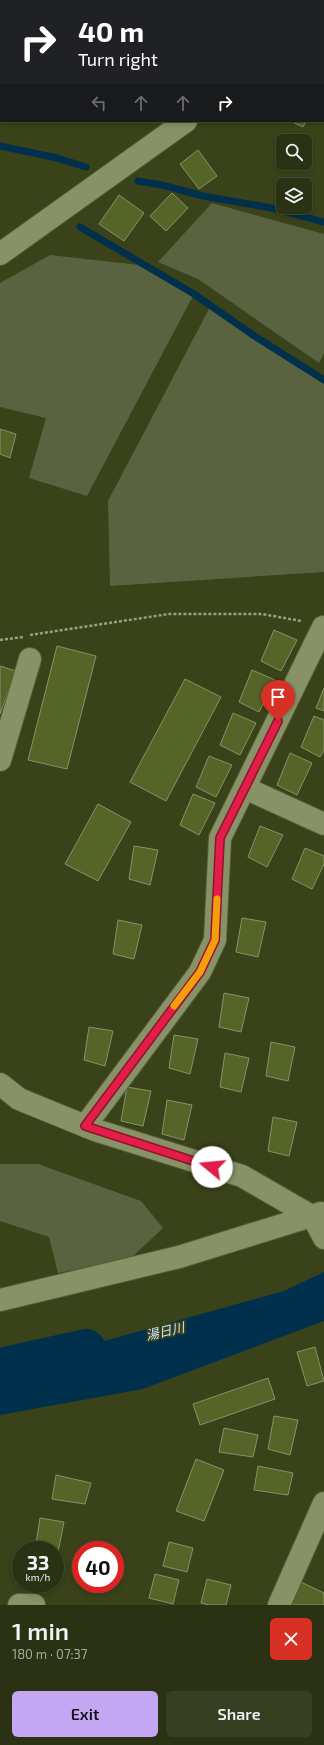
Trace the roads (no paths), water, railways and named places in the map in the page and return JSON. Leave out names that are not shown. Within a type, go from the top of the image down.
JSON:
[{"type":"street","points":[[0,254],[185,122]]},
{"type":"street","points":[[85,1126],[200,972],[215,940],[220,838],[324,627]]},
{"type":"street","points":[[0,760],[30,658]]},
{"type":"street","points":[[245,788],[324,824]]},
{"type":"street","points":[[0,1084],[19,1099],[85,1126],[242,1176],[318,1214],[324,1238]]},
{"type":"street","points":[[0,1300],[179,1257],[318,1214]]},
{"type":"street","points":[[279,1605],[324,1503]]},
{"type":"street","points":[[19,1605],[34,1605]]},
{"type":"water","points":[[324,1272],[324,1321],[143,1389],[0,1415],[0,1370],[284,1291]]},
{"type":"waterway","points":[[0,146],[57,158],[86,167]]},
{"type":"waterway","points":[[138,181],[162,185],[203,196],[272,208],[324,222]]},
{"type":"waterway","points":[[80,227],[194,294],[256,337],[324,380]]},
{"type":"waterway","name":"湯日川","points":[[0,1368],[86,1349]]}]
